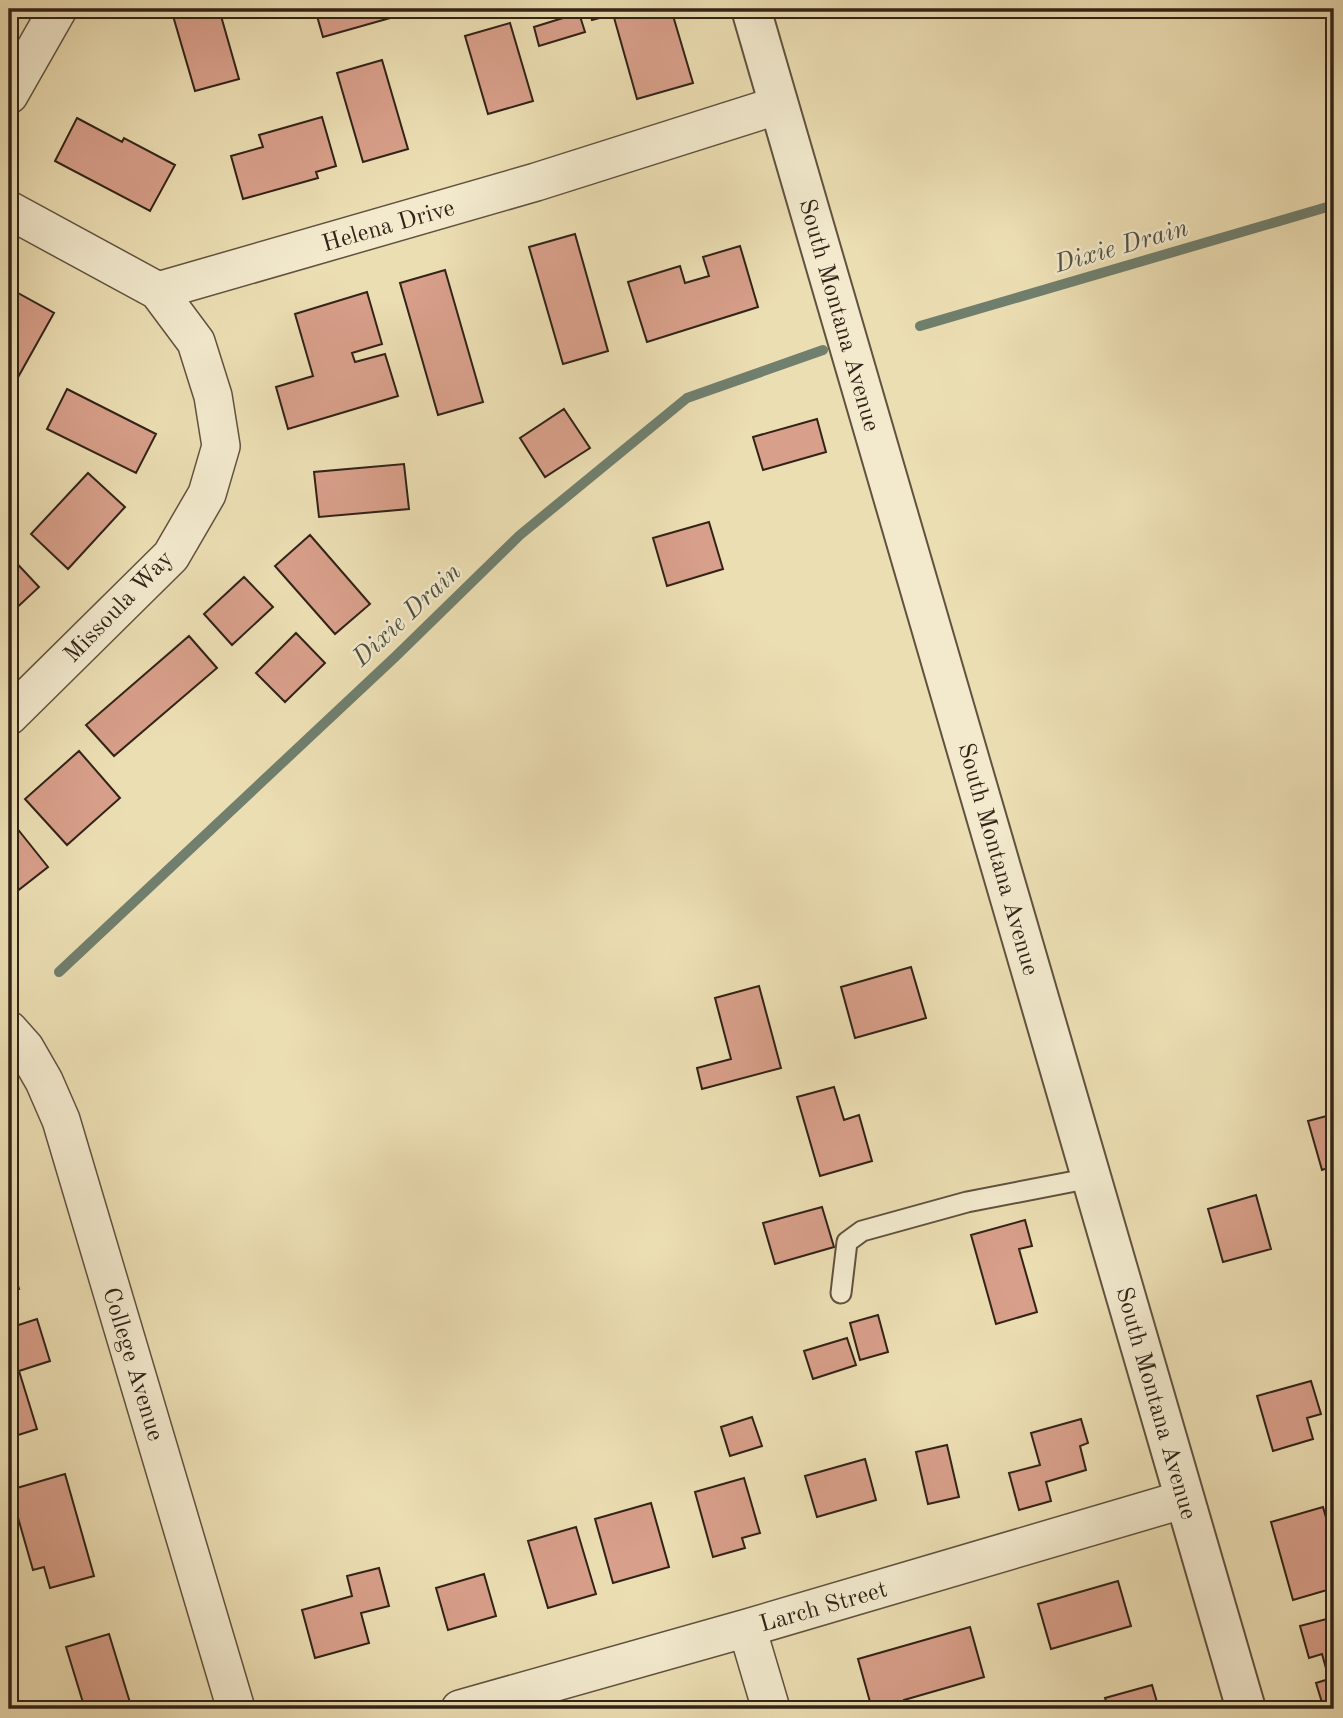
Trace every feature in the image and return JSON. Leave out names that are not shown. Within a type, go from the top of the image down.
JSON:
[{"type":"street","points":[[9,95],[58,9]]},
{"type":"street","name":"South Montana Avenue","points":[[751,9],[1246,1709]]},
{"type":"street","name":"Helena Drive","points":[[158,291],[536,182],[779,105]]},
{"type":"street","points":[[9,210],[158,291]]},
{"type":"street","name":"Missoula Way","points":[[9,716],[171,556],[207,494],[221,446],[213,396],[196,342],[158,291]]},
{"type":"street","name":"College Avenue","points":[[9,1030],[25,1048],[44,1081],[61,1120],[236,1709]]},
{"type":"street","name":"Larch Street","points":[[460,1709],[1185,1499]]},
{"type":"street","points":[[747,1628],[771,1709]]},
{"type":"lane","points":[[841,1293],[847,1242],[862,1231],[967,1202],[1091,1178]]},
{"type":"building","points":[[171,9],[219,9],[239,79],[195,91]]},
{"type":"building","points":[[315,9],[422,9],[323,37]]},
{"type":"building","points":[[612,9],[614,14],[592,20],[589,11]]},
{"type":"building","points":[[631,9],[671,9],[693,83],[637,99],[613,14]]},
{"type":"building","points":[[579,13],[585,32],[539,46],[534,27]]},
{"type":"building","points":[[510,23],[533,101],[488,114],[465,36]]},
{"type":"building","points":[[382,60],[408,149],[363,162],[337,73]]},
{"type":"building","points":[[322,117],[336,166],[316,172],[318,178],[243,199],[231,156],[263,147],[259,135]]},
{"type":"building","points":[[77,118],[122,142],[124,138],[175,165],[150,211],[55,161]]},
{"type":"building","points":[[575,234],[608,351],[563,364],[529,247]]},
{"type":"building","points":[[740,246],[758,307],[647,342],[628,282],[680,266],[685,283],[709,276],[703,257]]},
{"type":"building","points":[[445,270],[483,402],[438,415],[400,283]]},
{"type":"building","points":[[9,288],[54,313],[17,379],[9,374]]},
{"type":"building","points":[[367,292],[382,344],[352,353],[355,362],[385,354],[398,396],[288,429],[276,387],[313,376],[295,314]]},
{"type":"building","points":[[67,389],[156,434],[136,473],[47,429]]},
{"type":"building","points":[[564,409],[590,448],[545,477],[520,438]]},
{"type":"building","points":[[817,419],[826,452],[763,470],[753,437]]},
{"type":"building","points":[[404,464],[409,509],[319,517],[314,472]]},
{"type":"building","points":[[88,473],[125,507],[68,569],[31,534]]},
{"type":"building","points":[[709,522],[723,569],[667,586],[653,538]]},
{"type":"building","points":[[310,535],[370,604],[335,634],[275,566]]},
{"type":"building","points":[[9,555],[39,587],[9,615]]},
{"type":"building","points":[[244,577],[273,607],[232,645],[204,614]]},
{"type":"building","points":[[296,633],[325,663],[285,702],[256,673]]},
{"type":"building","points":[[189,636],[217,668],[114,756],[86,725]]},
{"type":"building","points":[[79,751],[120,798],[67,845],[25,799]]},
{"type":"building","points":[[12,822],[48,867],[16,892],[9,883],[9,824]]},
{"type":"building","points":[[911,967],[926,1018],[855,1038],[841,987]]},
{"type":"building","points":[[759,986],[781,1068],[702,1089],[697,1068],[731,1059],[715,998]]},
{"type":"building","points":[[834,1087],[844,1120],[859,1115],[872,1161],[820,1176],[797,1097]]},
{"type":"building","points":[[1334,1114],[1334,1166],[1322,1170],[1308,1121]]},
{"type":"building","points":[[1256,1195],[1271,1249],[1223,1262],[1208,1209]]},
{"type":"building","points":[[822,1207],[834,1247],[775,1264],[763,1223]]},
{"type":"building","points":[[9,1217],[17,1245],[9,1247]]},
{"type":"building","points":[[1025,1220],[1032,1246],[1019,1249],[1037,1312],[996,1324],[971,1235]]},
{"type":"building","points":[[9,1253],[19,1289],[9,1292]]},
{"type":"building","points":[[878,1315],[888,1352],[860,1360],[850,1323]]},
{"type":"building","points":[[37,1319],[50,1361],[19,1371],[37,1429],[9,1438],[9,1328]]},
{"type":"building","points":[[847,1338],[856,1365],[813,1379],[804,1351]]},
{"type":"building","points":[[1311,1381],[1321,1414],[1307,1418],[1313,1439],[1273,1451],[1257,1396]]},
{"type":"building","points":[[752,1417],[762,1446],[730,1456],[721,1427]]},
{"type":"building","points":[[1081,1419],[1088,1443],[1080,1446],[1086,1470],[1046,1482],[1051,1501],[1019,1510],[1009,1473],[1040,1465],[1031,1433]]},
{"type":"building","points":[[947,1445],[959,1497],[928,1504],[916,1452]]},
{"type":"building","points":[[865,1459],[876,1500],[817,1517],[805,1476]]},
{"type":"building","points":[[65,1474],[94,1576],[50,1588],[44,1567],[33,1570],[10,1490]]},
{"type":"building","points":[[744,1478],[760,1533],[742,1538],[745,1548],[713,1557],[695,1492]]},
{"type":"building","points":[[651,1503],[669,1567],[613,1583],[595,1519]]},
{"type":"building","points":[[1323,1507],[1334,1545],[1326,1547],[1334,1588],[1293,1600],[1271,1522]]},
{"type":"building","points":[[576,1527],[596,1594],[548,1608],[528,1541]]},
{"type":"building","points":[[379,1568],[389,1606],[361,1613],[369,1643],[315,1658],[302,1610],[352,1596],[347,1576]]},
{"type":"building","points":[[484,1574],[496,1616],[448,1630],[436,1588]]},
{"type":"building","points":[[1118,1581],[1131,1626],[1051,1649],[1038,1604]]},
{"type":"building","points":[[1334,1617],[1334,1707],[1324,1709],[1316,1683],[1329,1679],[1322,1654],[1309,1658],[1300,1626]]},
{"type":"building","points":[[970,1627],[984,1677],[904,1700],[906,1709],[872,1709],[858,1659]]},
{"type":"building","points":[[109,1634],[132,1709],[85,1709],[66,1647]]},
{"type":"building","points":[[1152,1685],[1159,1709],[1109,1709],[1105,1698]]},
{"type":"waterway","name":"Dixie Drain","points":[[920,326],[1334,205]]},
{"type":"waterway","name":"Dixie Drain","points":[[59,972],[395,657],[520,535],[687,398],[823,350]]}]
